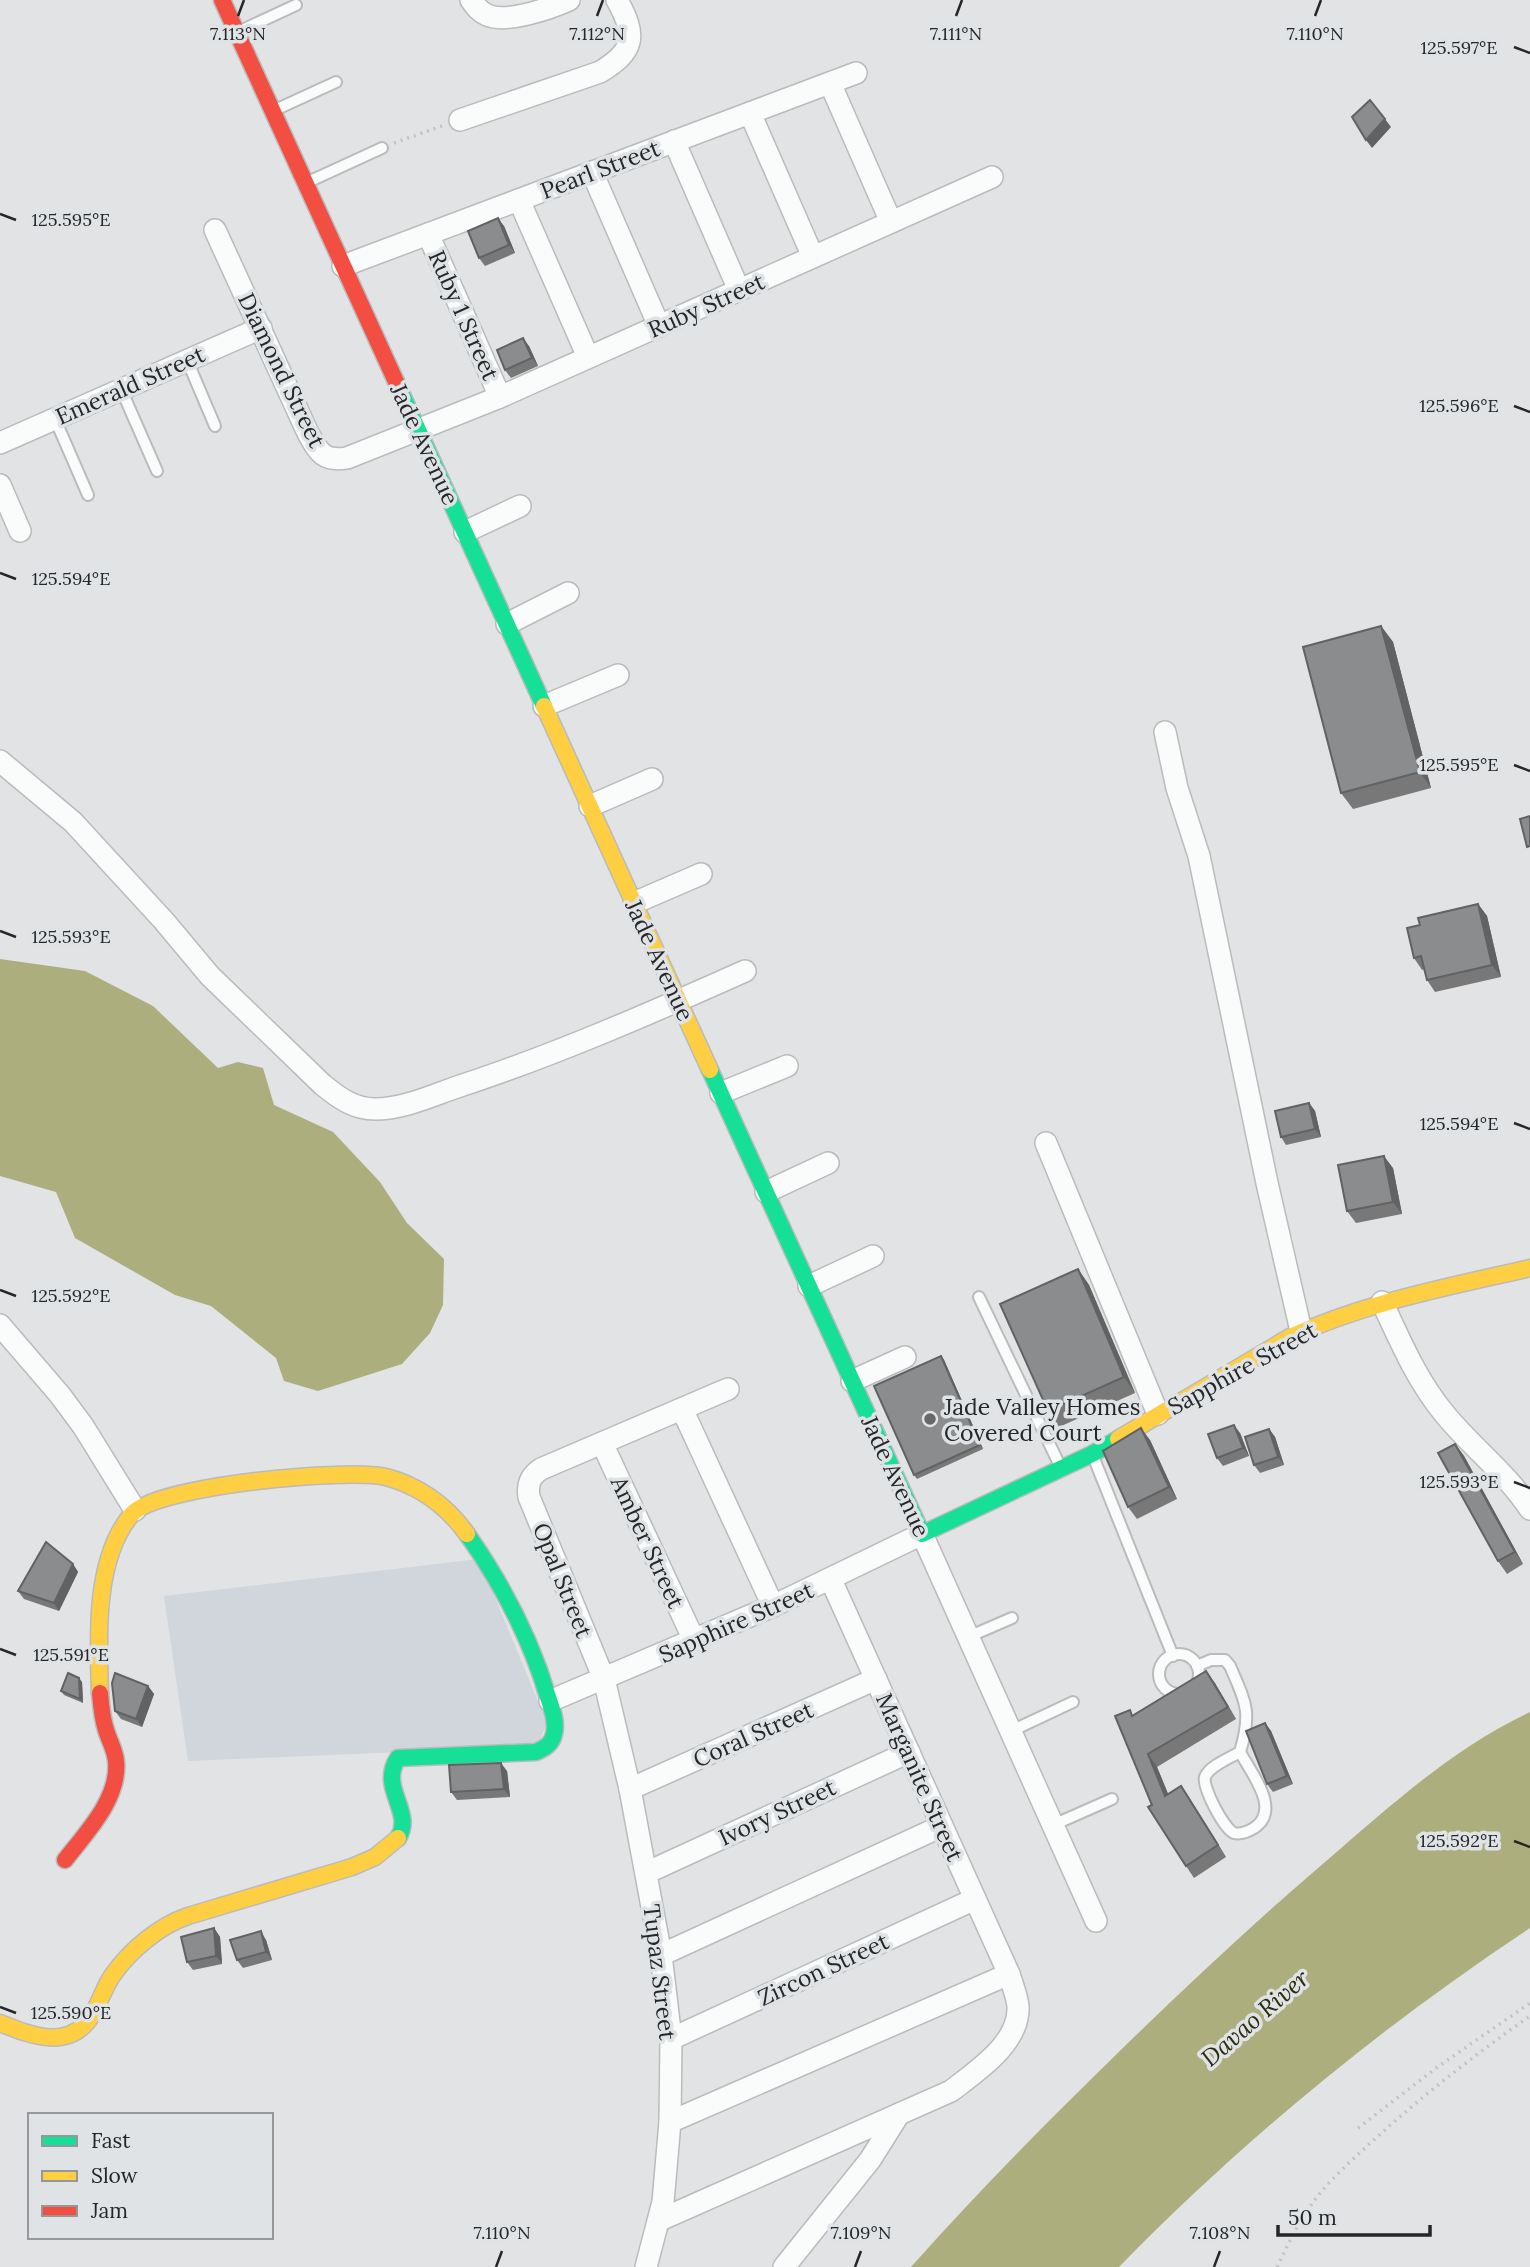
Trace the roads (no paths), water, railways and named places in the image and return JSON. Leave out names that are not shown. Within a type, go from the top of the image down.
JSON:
[{"type":"street","name":"Jade Avenue","points":[[222,0],[1096,1921]]},
{"type":"street","points":[[471,0],[478,10],[490,17],[517,16],[569,0]]},
{"type":"street","points":[[460,120],[600,72],[616,62],[626,53],[629,40],[628,26],[617,0]]},
{"type":"street","name":"Pearl Street","points":[[343,266],[856,73]]},
{"type":"street","points":[[830,83],[891,222]]},
{"type":"street","points":[[750,113],[813,257]]},
{"type":"street","points":[[674,141],[739,290]]},
{"type":"street","points":[[592,172],[659,326]]},
{"type":"street","name":"Ruby Street","points":[[418,429],[500,397],[992,177]]},
{"type":"street","points":[[519,200],[588,357]]},
{"type":"street","name":"Diamond Street","points":[[215,230],[317,450],[327,458],[347,458],[418,429]]},
{"type":"street","name":"Ruby 1 Street","points":[[428,233],[500,397]]},
{"type":"street","name":"Emerald Street","points":[[0,443],[261,328]]},
{"type":"street","points":[[0,485],[20,531]]},
{"type":"street","points":[[465,532],[520,506]]},
{"type":"street","points":[[507,624],[568,593]]},
{"type":"street","points":[[544,706],[618,675]]},
{"type":"street","points":[[1165,732],[1177,788],[1199,856],[1301,1331]]},
{"type":"street","points":[[0,761],[73,822],[164,921],[210,976],[323,1085],[340,1099],[365,1109],[396,1108],[479,1080],[679,1001],[745,971]]},
{"type":"street","points":[[590,806],[652,779]]},
{"type":"street","points":[[634,903],[701,874]]},
{"type":"street","points":[[721,1093],[787,1066]]},
{"type":"street","points":[[1046,1143],[1158,1414]]},
{"type":"street","points":[[766,1192],[828,1163]]},
{"type":"street","points":[[809,1286],[873,1256]]},
{"type":"street","name":"Sapphire Street","points":[[550,1701],[831,1580],[1092,1454],[1301,1331],[1382,1302],[1530,1268]]},
{"type":"street","points":[[1382,1302],[1413,1366],[1432,1397],[1454,1425],[1503,1474],[1530,1509]]},
{"type":"street","points":[[0,1325],[83,1426],[135,1510]]},
{"type":"street","points":[[852,1381],[905,1357]]},
{"type":"street","points":[[602,1443],[728,1390]]},
{"type":"street","points":[[682,1409],[773,1606]]},
{"type":"street","name":"Opal Street","points":[[602,1443],[533,1474],[529,1480],[529,1497],[604,1679]]},
{"type":"street","name":"Amber Street","points":[[602,1443],[694,1640]]},
{"type":"street","points":[[0,2023],[38,2036],[54,2038],[82,2030],[117,1969],[141,1944],[176,1921],[351,1868],[384,1852],[398,1839],[402,1827],[390,1771],[392,1763],[398,1758],[536,1752],[545,1749],[552,1741],[555,1730],[550,1701],[537,1661],[516,1612],[489,1564],[462,1526],[442,1505],[412,1487],[386,1476],[368,1474],[256,1480],[173,1496],[135,1510],[124,1524],[107,1563],[101,1603],[100,1698],[104,1727],[116,1761],[116,1771],[99,1813],[65,1860]]},
{"type":"street","name":"Marganite Street","points":[[660,2221],[951,2091],[986,2063],[1015,2026],[1018,2003],[1009,1974],[831,1580]]},
{"type":"street","name":"Tupaz Street","points":[[604,1679],[630,1789],[646,1873],[671,2039],[666,2186],[660,2221],[646,2267]]},
{"type":"street","name":"Coral Street","points":[[630,1789],[876,1679]]},
{"type":"street","name":"Ivory Street","points":[[646,1873],[909,1752]]},
{"type":"street","points":[[660,1955],[942,1826]]},
{"type":"street","name":"Zircon Street","points":[[671,2039],[975,1899]]},
{"type":"street","points":[[670,2122],[1009,1974]]},
{"type":"street","points":[[784,2267],[870,2160],[900,2114]]},
{"type":"lane","points":[[237,32],[296,5]]},
{"type":"lane","points":[[273,111],[337,82]]},
{"type":"lane","points":[[306,183],[382,148]]},
{"type":"lane","points":[[187,360],[215,426]]},
{"type":"lane","points":[[121,389],[157,471]]},
{"type":"lane","points":[[55,419],[88,495]]},
{"type":"lane","points":[[979,1297],[1061,1469]]},
{"type":"lane","points":[[1092,1454],[1172,1656]]},
{"type":"lane","points":[[968,1637],[1012,1618]]},
{"type":"lane","points":[[1172,1656],[1186,1656],[1197,1666],[1199,1673],[1195,1686],[1190,1691],[1175,1694],[1164,1686],[1160,1672],[1166,1660],[1172,1656]]},
{"type":"lane","points":[[1197,1666],[1217,1658],[1225,1660],[1247,1707],[1246,1731],[1240,1752],[1210,1770],[1204,1780],[1205,1790],[1227,1828],[1233,1833],[1241,1834],[1261,1824],[1267,1808],[1265,1798],[1240,1752]]},
{"type":"lane","points":[[1011,1731],[1073,1702]]},
{"type":"lane","points":[[1053,1825],[1112,1799]]},
{"type":"water","points":[[0,959],[85,971],[153,1006],[218,1068],[238,1062],[263,1068],[274,1105],[333,1132],[380,1182],[407,1223],[444,1259],[443,1305],[430,1333],[402,1364],[318,1391],[284,1381],[276,1358],[211,1306],[175,1295],[75,1238],[56,1192],[0,1176]]},
{"type":"water","name":"Davao River","points":[[1530,1712],[1530,1928],[1421,2004],[1316,2087],[1215,2174],[1119,2267],[911,2267],[991,2180],[1073,2097],[1275,1906],[1423,1780],[1474,1743]]},
{"type":"place","name":"Jade Valley Homes Covered Court","points":[[930,1419]]}]
